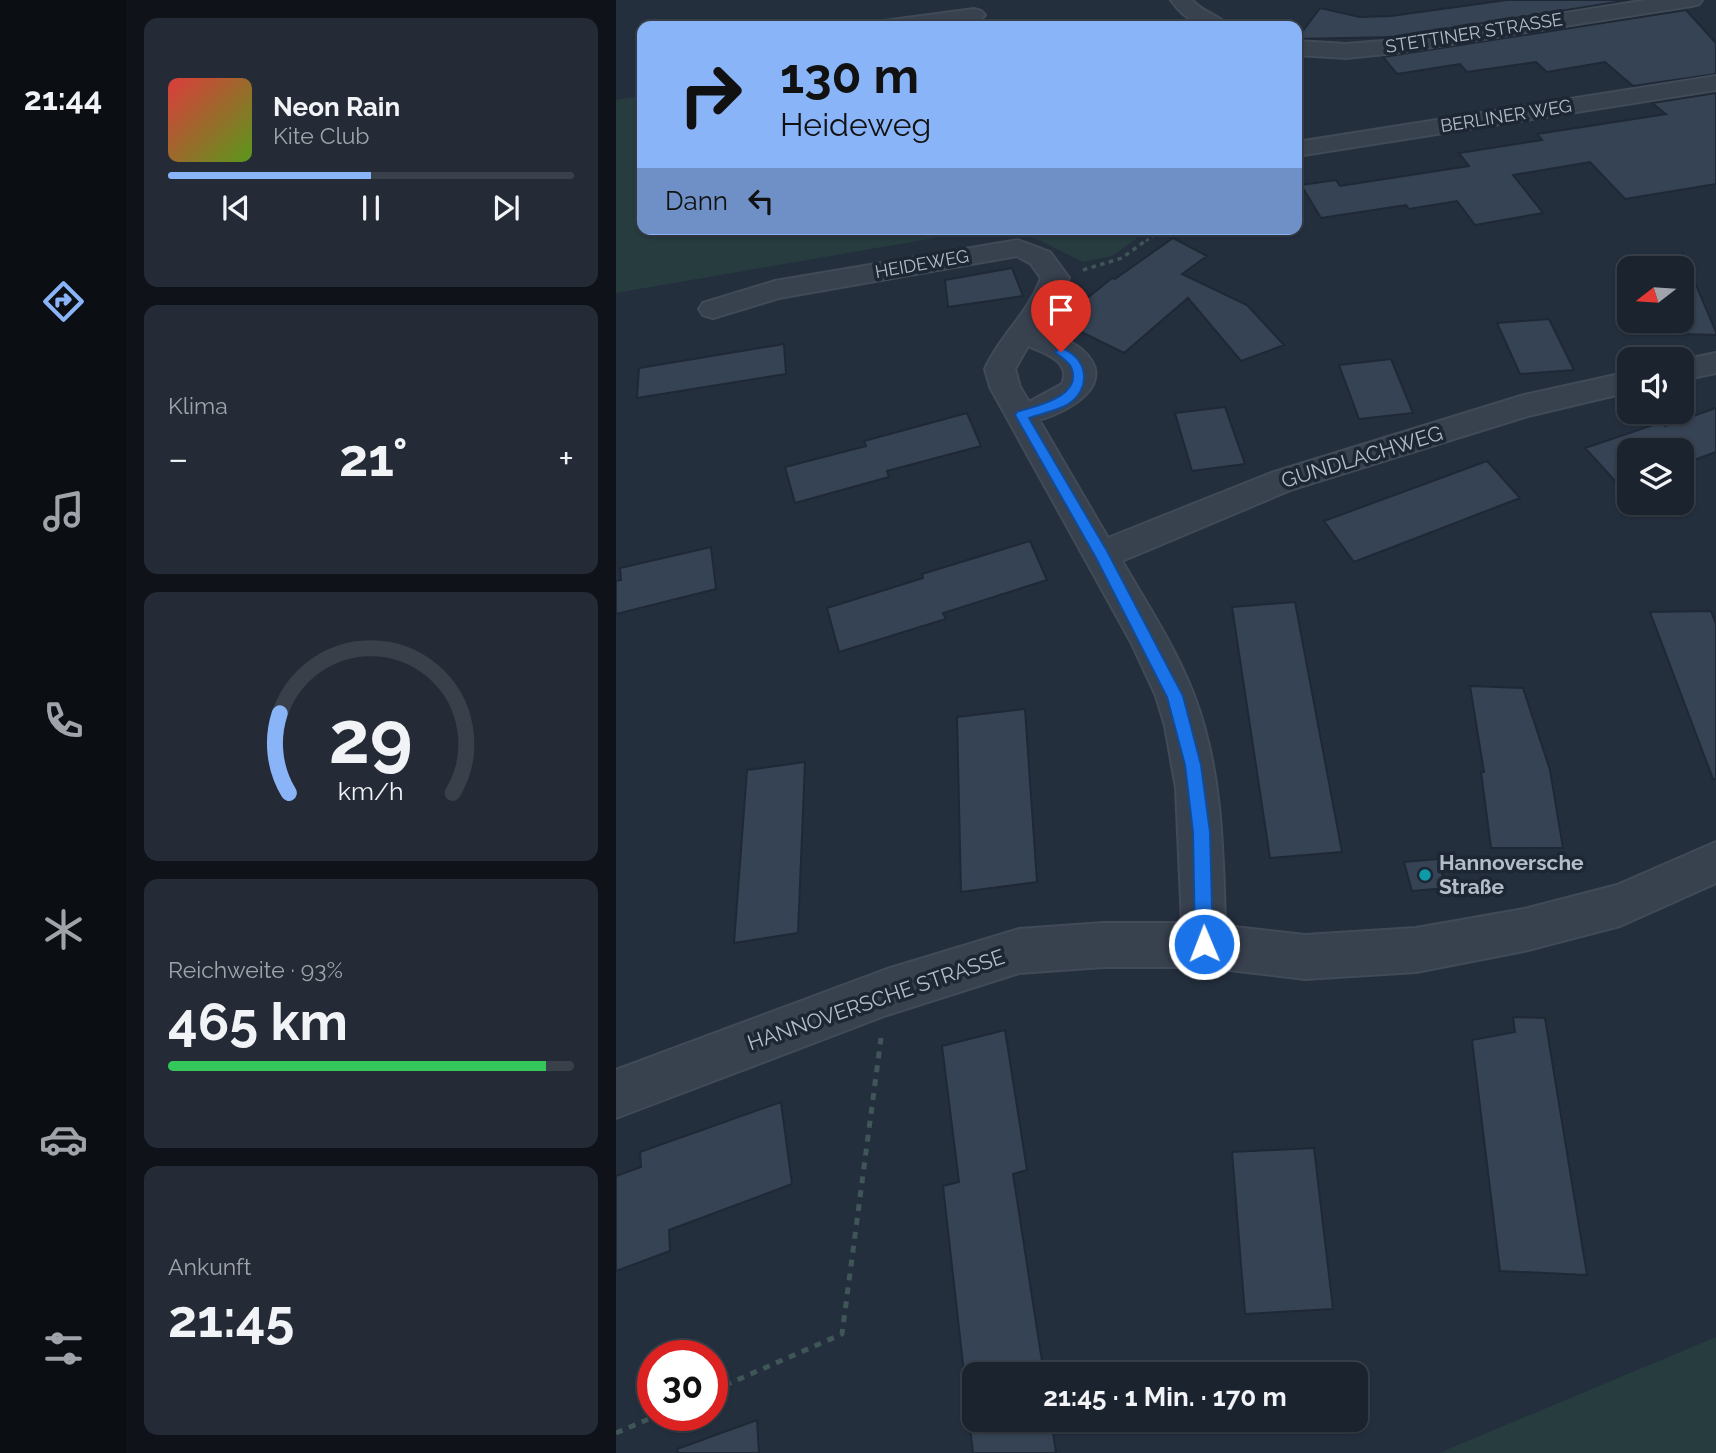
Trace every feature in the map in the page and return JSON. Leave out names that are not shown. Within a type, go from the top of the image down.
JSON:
[{"type":"street","name":"STETTINER STRASSE","points":[[1302,48],[1348,51],[1384,48],[1571,17],[1701,4]]},
{"type":"street","points":[[913,21],[942,20],[973,14]]},
{"type":"street","points":[[1190,14],[1206,21]]},
{"type":"street","name":"BERLINER WEG","points":[[1302,148],[1716,83]]},
{"type":"street","name":"HEIDEWEG","points":[[713,309],[775,290],[1018,248],[1039,254],[1055,278]]},
{"type":"street","points":[[1055,278],[1047,301],[1007,354],[1000,369],[1005,387],[1052,474],[1102,555],[1175,696],[1193,765],[1202,832],[1204,944]]},
{"type":"street","points":[[1021,415],[1063,401],[1074,390],[1080,375],[1076,362],[1022,333]]},
{"type":"street","points":[[1694,368],[1716,363]]},
{"type":"street","name":"GUNDLACHWEG","points":[[1102,555],[1282,481],[1524,406],[1617,385]]},
{"type":"street","name":"HANNOVERSCHE STRASSE","points":[[616,1094],[887,992],[1019,951],[1103,945],[1204,944],[1305,957],[1416,950],[1524,930],[1620,905],[1716,862]]},
{"type":"path","points":[[1055,278],[1122,258],[1155,235]]},
{"type":"path","points":[[728,1384],[842,1334],[887,992]]},
{"type":"path","points":[[616,1433],[637,1424]]},
{"type":"green space","points":[[637,97],[637,235],[952,235],[616,293],[616,100]]},
{"type":"green space","points":[[1029,235],[1135,235],[1137,238],[1112,256],[1083,262]]},
{"type":"green space","points":[[1716,1337],[1716,1453],[1439,1453]]},
{"type":"building","points":[[1507,0],[1630,0],[1395,37],[1302,39],[1302,32],[1320,8],[1360,17],[1391,16]]},
{"type":"building","points":[[1686,10],[1716,43],[1716,74],[1633,86],[1605,62],[1547,72],[1536,62],[1467,72],[1460,64],[1397,74],[1383,57]]},
{"type":"building","points":[[1716,93],[1716,184],[1625,199],[1590,162],[1513,175],[1543,213],[1475,225],[1457,201],[1409,209],[1406,205],[1321,218],[1302,187],[1336,180],[1340,186],[1469,166],[1459,153],[1542,140],[1537,134],[1666,114],[1652,103]]},
{"type":"building","points":[[1173,238],[1207,256],[1182,274],[1247,305],[1284,345],[1241,361],[1188,298],[1124,353],[1059,321],[1112,278],[1115,279]]},
{"type":"building","points":[[1012,268],[1023,296],[948,307],[945,280]]},
{"type":"building","points":[[1694,280],[1716,335],[1682,334],[1694,333]]},
{"type":"building","points":[[1549,319],[1574,370],[1520,374],[1497,323]]},
{"type":"building","points":[[784,344],[786,374],[637,398],[639,368]]},
{"type":"building","points":[[1391,359],[1413,413],[1359,419],[1339,365]]},
{"type":"building","points":[[1225,407],[1245,464],[1192,471],[1175,413]]},
{"type":"building","points":[[1716,408],[1716,452],[1694,460],[1694,438],[1617,438],[1617,483],[1585,448],[1656,424],[1694,424],[1694,416]]},
{"type":"building","points":[[967,413],[981,446],[887,471],[889,477],[795,503],[785,467],[866,446],[864,441]]},
{"type":"building","points":[[1487,461],[1520,498],[1354,562],[1324,521]]},
{"type":"building","points":[[1030,541],[1047,580],[943,613],[946,619],[839,652],[827,608],[923,578],[922,574]]},
{"type":"building","points":[[711,547],[716,589],[616,614],[616,581],[621,580],[620,568]]},
{"type":"building","points":[[1295,602],[1342,852],[1270,858],[1232,607]]},
{"type":"building","points":[[1711,611],[1716,624],[1716,779],[1713,779],[1650,612]]},
{"type":"building","points":[[1470,686],[1523,688],[1550,770],[1563,848],[1491,848],[1481,772],[1484,772]]},
{"type":"building","points":[[1025,709],[1037,882],[961,892],[957,717]]},
{"type":"building","points":[[805,762],[798,933],[734,943],[747,770]]},
{"type":"building","name":"Hannoversche Straße","points":[[1438,859],[1446,888],[1412,891],[1404,862]]},
{"type":"building","points":[[1513,1017],[1545,1018],[1587,1275],[1500,1271],[1472,1040],[1515,1032]]},
{"type":"building","points":[[1005,1030],[1027,1170],[1013,1174],[1042,1362],[963,1362],[943,1186],[959,1182],[942,1046]]},
{"type":"building","points":[[781,1102],[792,1184],[669,1230],[670,1251],[616,1271],[616,1176],[641,1167],[640,1152]]},
{"type":"building","points":[[1314,1148],[1333,1309],[1245,1314],[1232,1152]]},
{"type":"building","points":[[757,1420],[759,1453],[678,1453],[677,1449]]},
{"type":"building","points":[[971,1432],[1053,1432],[1056,1453],[973,1453]]},
{"type":"place","name":"Hannoversche Straße","points":[[1425,875]]},
{"type":"route","points":[[1061,352],[1076,362],[1080,375],[1074,390],[1063,401],[1021,415],[1052,474],[1102,555],[1152,647],[1175,696],[1193,765],[1202,832],[1204,944]]}]
